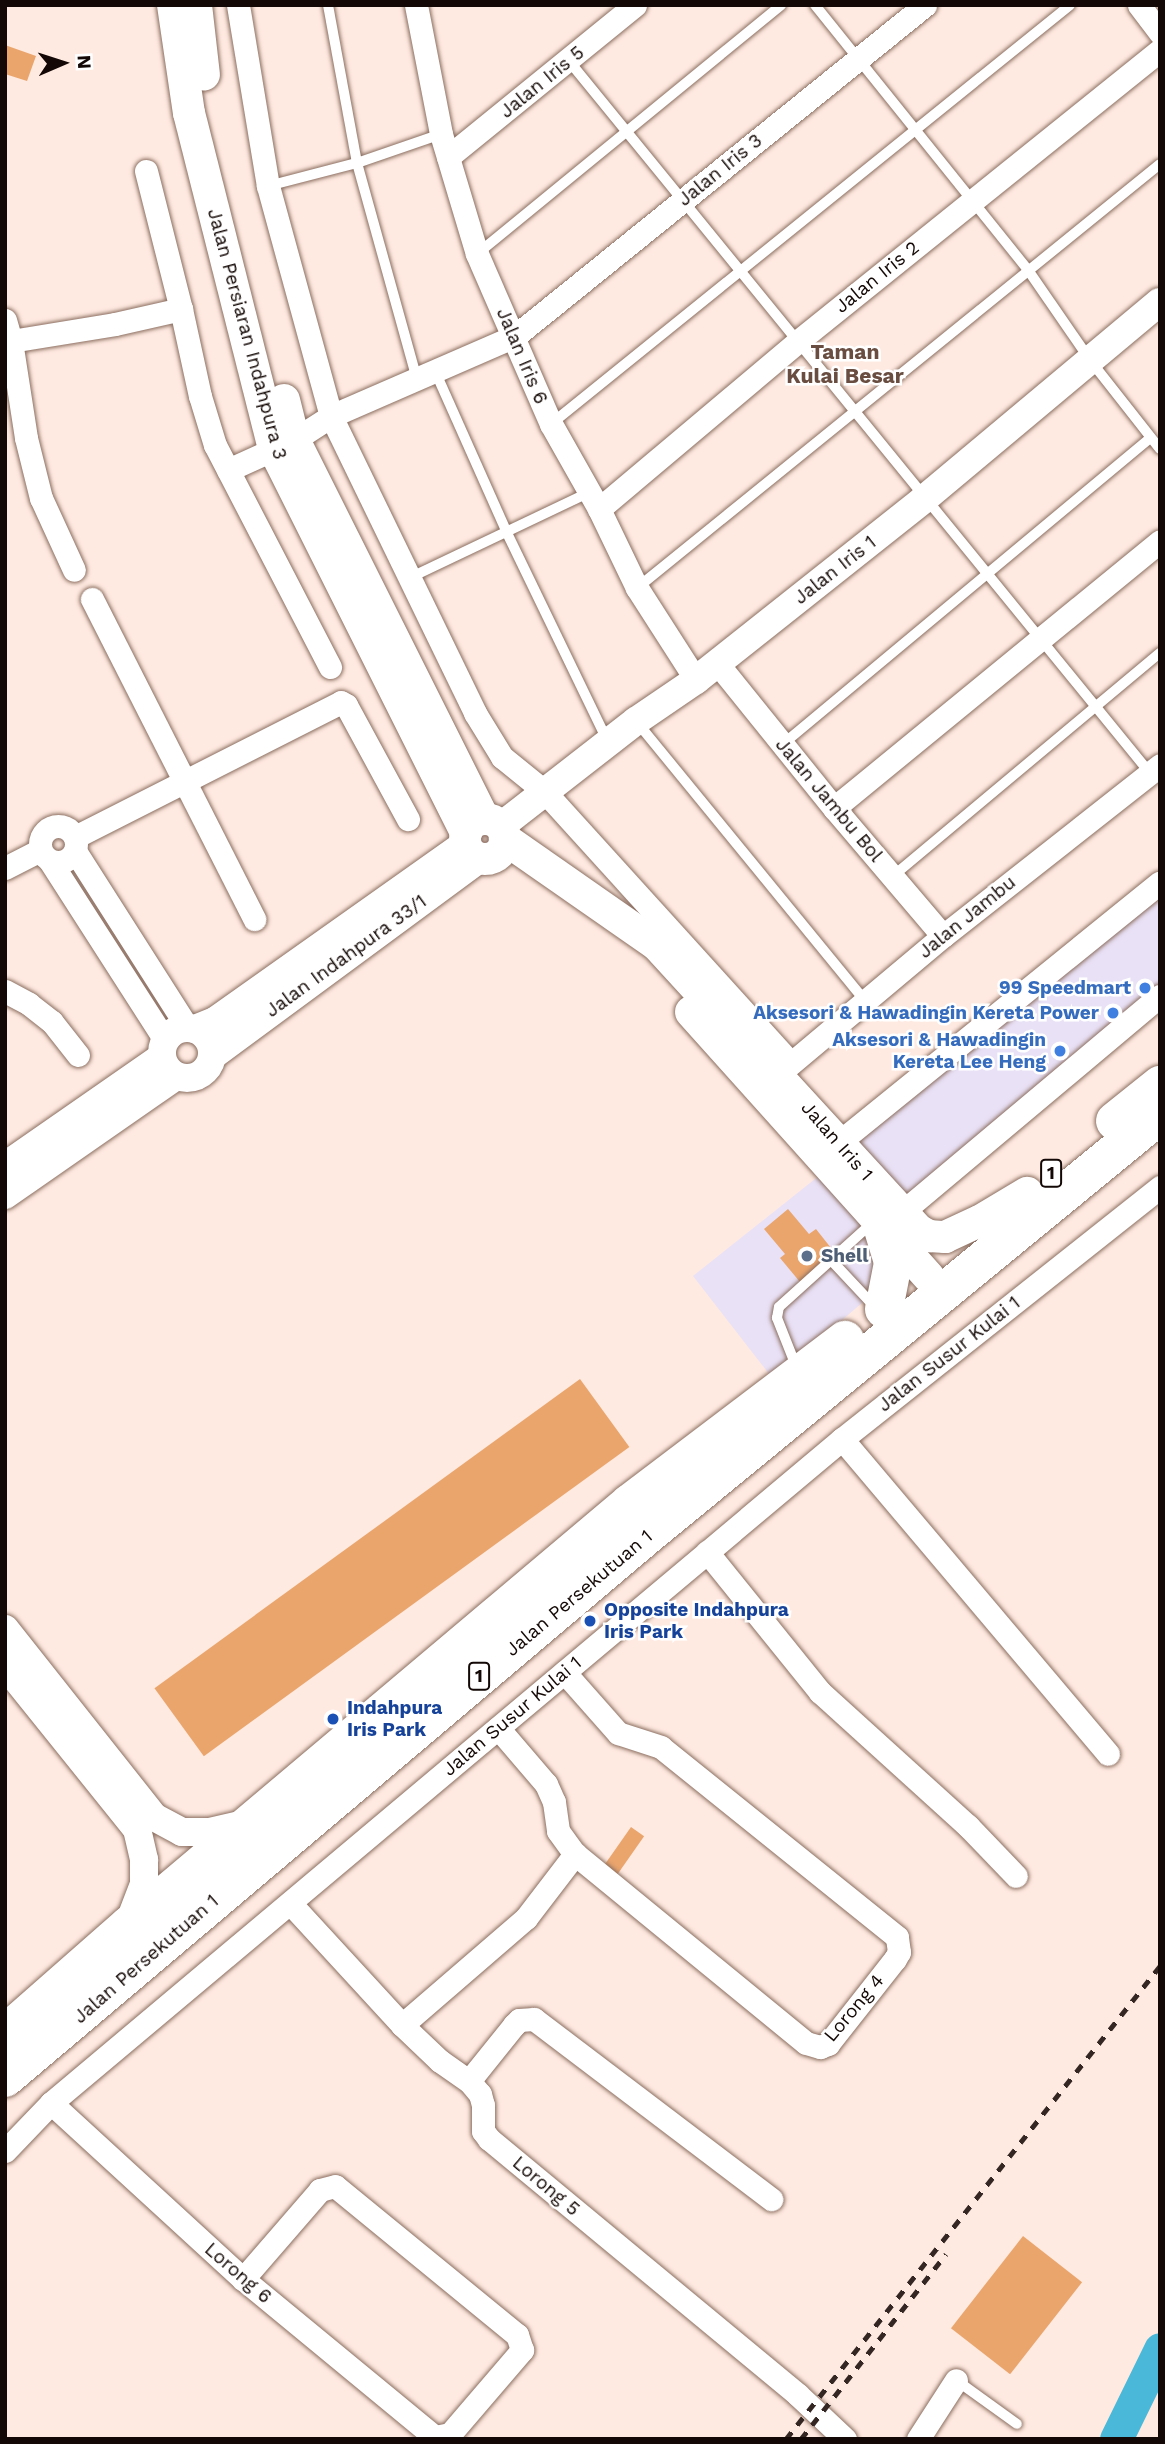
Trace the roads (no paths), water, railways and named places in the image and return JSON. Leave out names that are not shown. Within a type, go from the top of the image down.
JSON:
[{"type":"highway","name":"Jalan Persekutuan 1","points":[[5,2034],[128,1926],[630,1503],[882,1311],[944,1279],[1027,1193],[1160,1085]]},
{"type":"highway","name":"Jalan Persekutuan 1","points":[[5,2078],[650,1533],[944,1279],[1160,1115]]},
{"type":"highway","points":[[882,1311],[893,1263],[886,1219]]},
{"type":"main road","name":"Jalan Persiaran Indahpura 3","points":[[173,5],[189,113],[284,445],[429,737],[486,839]]},
{"type":"main road","name":"Jalan Persiaran Indahpura 3","points":[[196,5],[209,112],[284,445]]},
{"type":"main road","name":"Jalan Iris 1","points":[[486,839],[657,945],[785,1068],[838,1143],[886,1219],[929,1236],[945,1237],[980,1222],[1027,1193]]},
{"type":"main road","name":"Jalan Iris 1","points":[[486,839],[649,964],[944,1279]]},
{"type":"street","points":[[238,5],[268,186],[331,416],[475,713],[502,757],[544,791],[785,1068]]},
{"type":"street","name":"Jalan Iris 6","points":[[416,5],[441,134],[477,254],[515,336],[551,424],[595,501],[637,587],[706,671]]},
{"type":"street","name":"Jalan Iris 5","points":[[448,157],[635,5]]},
{"type":"street","name":"Jalan Iris 3","points":[[228,470],[284,445],[331,416],[515,336],[925,5]]},
{"type":"street","points":[[1139,5],[1160,33]]},
{"type":"street","name":"Jalan Iris 2","points":[[595,501],[1160,50]]},
{"type":"street","points":[[146,171],[200,396],[215,445],[330,667]]},
{"type":"street","name":"Jalan Iris 1","points":[[486,839],[544,791],[706,671],[924,499],[1160,302]]},
{"type":"street","points":[[74,570],[41,498],[26,438],[8,330],[116,324],[181,309]]},
{"type":"street","points":[[834,807],[1160,541]]},
{"type":"street","points":[[92,600],[186,780],[254,919]]},
{"type":"street","name":"Jalan Jambu Bol","points":[[706,671],[783,744],[943,936]]},
{"type":"street","points":[[5,868],[45,856],[62,862],[75,844],[186,780],[341,702],[346,705],[408,820]]},
{"type":"street","points":[[429,737],[475,713]]},
{"type":"street","name":"Jalan Jambu","points":[[785,1068],[943,936],[1155,769]]},
{"type":"street","points":[[50,828],[67,828],[119,922],[177,1046],[45,856],[42,835],[50,828]]},
{"type":"street","name":"Jalan Indahpura 33/1","points":[[177,1046],[184,1079],[200,1075],[206,1070],[212,1056],[228,1041],[486,839]]},
{"type":"street","name":"Jalan Indahpura 33/1","points":[[5,1166],[177,1046],[486,839]]},
{"type":"street","points":[[838,1143],[1160,881]]},
{"type":"street","points":[[5,991],[29,1004],[52,1022],[78,1055]]},
{"type":"street","points":[[886,1219],[1160,996]]},
{"type":"street","points":[[177,1046],[209,1040],[212,1056]]},
{"type":"street","name":"Jalan Indahpura 33/1","points":[[5,1195],[177,1046]]},
{"type":"street","name":"Jalan Susur Kulai 1","points":[[5,2151],[51,2103],[842,1439],[1160,1187]]},
{"type":"street","points":[[842,1439],[1108,1754]]},
{"type":"street","points":[[707,1552],[820,1692],[968,1826],[1016,1876]]},
{"type":"street","points":[[5,1629],[154,1817],[182,1832],[210,1832],[254,1821]]},
{"type":"street","points":[[5,1665],[136,1829],[144,1860],[144,1884],[128,1926]]},
{"type":"street","name":"Lorong 4","points":[[498,1728],[546,1784],[554,1802],[558,1831],[575,1854],[813,2046],[828,2044],[899,1952],[897,1937],[661,1747],[618,1733],[564,1672]]},
{"type":"street","points":[[402,2025],[526,1918],[575,1854]]},
{"type":"street","name":"Lorong 5","points":[[290,1903],[402,2025],[440,2061],[469,2081],[480,2094],[484,2105],[483,2130],[489,2139],[797,2394],[845,2439]]},
{"type":"street","points":[[469,2081],[519,2020],[534,2019],[771,2199]]},
{"type":"street","name":"Lorong 6","points":[[51,2103],[243,2279],[431,2435],[441,2438],[450,2434],[519,2354],[522,2344],[517,2334],[335,2186],[320,2190],[243,2279]]},
{"type":"street","points":[[918,2439],[956,2380]]},
{"type":"lane","points":[[328,5],[357,163],[426,375],[507,533],[608,742]]},
{"type":"lane","points":[[477,254],[782,5]]},
{"type":"lane","points":[[815,5],[1028,270],[1090,360],[1160,449]]},
{"type":"lane","points":[[551,424],[741,274],[915,129],[1070,5]]},
{"type":"lane","points":[[569,61],[1096,707],[1155,769]]},
{"type":"lane","points":[[268,186],[357,163],[441,134]]},
{"type":"lane","points":[[637,587],[1160,164]]},
{"type":"lane","points":[[783,744],[1150,438]]},
{"type":"lane","points":[[409,578],[507,533],[595,501]]},
{"type":"lane","points":[[893,876],[1160,653]]},
{"type":"lane","points":[[636,722],[865,1001]]},
{"type":"lane","points":[[800,1375],[777,1318],[779,1307],[831,1260],[886,1219]]},
{"type":"lane","points":[[831,1260],[882,1311]]},
{"type":"lane","points":[[956,2380],[1017,2424]]},
{"type":"waterway","points":[[1116,2439],[1160,2349]]},
{"type":"railway","points":[[786,2439],[1160,1966]]},
{"type":"railway","points":[[801,2439],[946,2254]]},
{"type":"place","name":"99 Speedmart","points":[[1145,988]]},
{"type":"place","name":"Aksesori & Hawadingin Kereta Power","points":[[1113,1013]]},
{"type":"place","name":"Aksesori & Hawadingin Kereta Lee Heng","points":[[1060,1051]]},
{"type":"place","name":"Shell","points":[[807,1256]]},
{"type":"place","name":"Opposite Indahpura Iris Park","points":[[590,1621]]},
{"type":"place","name":"Indahpura Iris Park","points":[[333,1719]]},
{"type":"district","name":"Taman Kulai Besar","points":[[845,364]]}]
